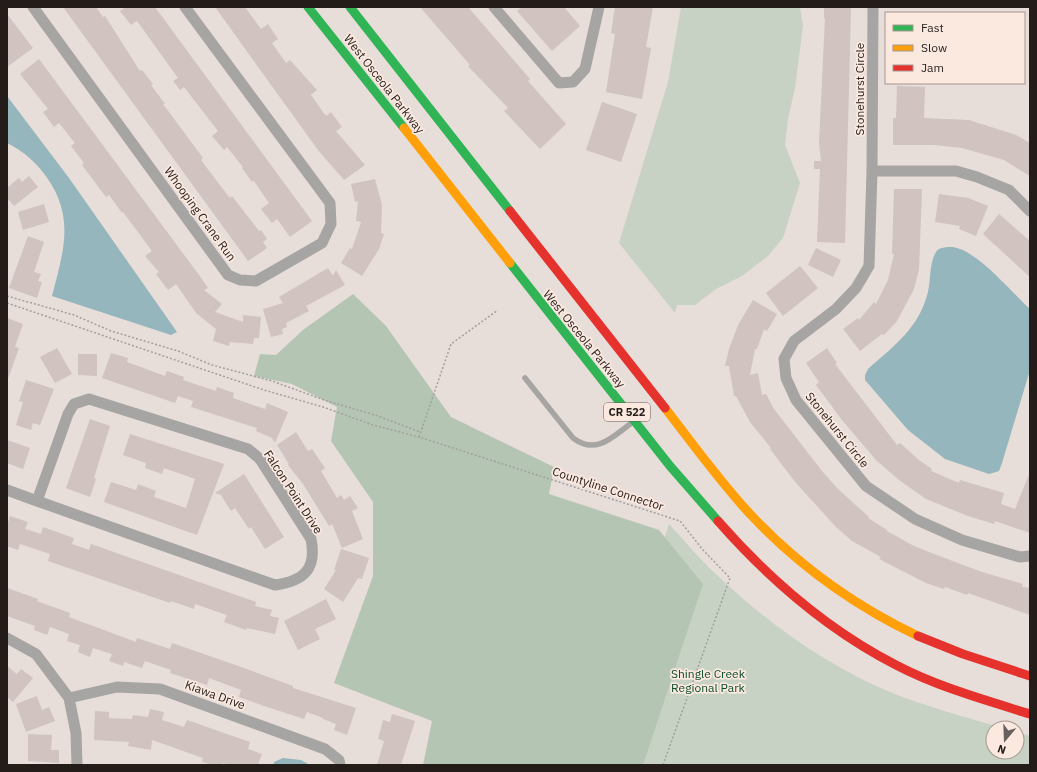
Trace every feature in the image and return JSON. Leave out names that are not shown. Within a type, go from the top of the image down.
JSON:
[{"type":"main road","name":"West Osceola Parkway","points":[[308,7],[635,421],[732,537],[764,570],[821,618],[871,650],[915,673],[943,685],[1030,714]]},
{"type":"main road","name":"West Osceola Parkway","points":[[350,7],[730,493],[756,522],[784,549],[819,577],[892,623],[957,652],[1030,676]]},
{"type":"street","name":"Whooping Crane Run","points":[[33,7],[228,275],[240,280],[256,281],[322,243],[331,224],[330,203],[185,7]]},
{"type":"street","points":[[494,7],[560,83],[573,82],[586,69],[598,7]]},
{"type":"street","name":"Stonehurst Circle","points":[[873,7],[872,171],[869,266],[856,288],[836,309],[794,341],[784,359],[786,378],[796,400],[866,486],[915,519],[962,540],[1020,557],[1030,556]]},
{"type":"street","points":[[872,171],[956,171],[977,177],[1008,190],[1030,211]]},
{"type":"street","name":"Falcon Point Drive","points":[[7,490],[38,501],[275,585],[291,583],[308,571],[314,553],[311,539],[260,459],[248,450],[89,398],[74,404],[68,414],[38,501]]},
{"type":"street","points":[[7,638],[36,654],[69,698],[76,733],[77,765]]},
{"type":"street","name":"Kiawa Drive","points":[[69,698],[117,687],[160,689],[325,749],[339,760],[340,765]]},
{"type":"lane","points":[[525,378],[573,438],[586,446],[601,445],[635,421]]},
{"type":"path","points":[[7,296],[74,315],[111,331],[178,351],[212,365],[272,381],[324,400],[378,416],[420,432]]},
{"type":"path","points":[[7,303],[127,345],[264,390],[323,407],[373,425],[419,437],[451,344],[498,310]]},
{"type":"path","name":"Countyline Connector","points":[[419,437],[680,521],[703,550],[730,578],[663,765]]},
{"type":"green space","points":[[681,7],[800,7],[803,26],[795,88],[788,119],[785,145],[800,183],[783,238],[768,256],[742,276],[716,289],[695,305],[677,305],[675,313],[619,243],[668,82]]},
{"type":"green space","points":[[353,294],[386,326],[451,417],[554,467],[549,494],[659,530],[703,584],[643,765],[423,765],[432,721],[334,683],[373,576],[373,502],[331,441],[337,407],[292,384],[254,376],[260,354],[276,355],[303,330]]},
{"type":"green space","name":"Shingle Creek Regional Park","points":[[669,524],[705,563],[736,593],[777,626],[820,656],[890,692],[932,707],[985,723],[985,760],[1025,760],[1025,734],[1030,736],[1030,765],[592,765]]},
{"type":"water","points":[[7,96],[69,178],[177,332],[171,335],[52,296],[63,251],[64,222],[62,208],[48,179],[40,168],[25,154],[7,143]]},
{"type":"water","points":[[946,247],[953,247],[963,250],[983,264],[1030,309],[1030,370],[999,471],[989,474],[945,459],[908,430],[865,380],[865,375],[868,369],[905,335],[919,316],[928,292],[931,267],[937,250]]},
{"type":"water","points":[[283,758],[301,760],[310,765],[273,765],[274,762]]},
{"type":"building","points":[[63,7],[96,7],[103,17],[105,16],[140,71],[142,70],[153,84],[151,85],[165,104],[163,104],[203,158],[201,160],[230,198],[232,196],[259,231],[261,230],[267,239],[263,242],[267,248],[248,261]]},
{"type":"building","points":[[126,7],[155,7],[312,221],[290,237],[277,219],[272,223],[261,209],[269,203],[227,147],[224,150],[212,136],[218,131],[184,87],[180,90],[173,81],[178,78],[137,21],[131,25],[120,11]]},
{"type":"building","points":[[215,7],[245,7],[261,29],[268,24],[278,39],[272,43],[286,63],[290,60],[317,90],[311,95],[326,116],[331,112],[342,127],[336,131],[365,165],[344,180],[318,150]]},
{"type":"building","points":[[420,7],[468,7],[530,79],[528,81],[566,124],[540,149],[504,111],[508,108],[468,66],[470,65]]},
{"type":"building","points":[[522,7],[564,7],[580,26],[552,51],[517,11]]},
{"type":"building","points":[[615,7],[653,7],[646,47],[651,48],[642,99],[606,92],[615,34],[611,33]]},
{"type":"building","points":[[824,7],[851,7],[845,243],[817,242],[820,169],[814,169],[814,161],[821,161],[819,143],[825,18]]},
{"type":"building","points":[[7,14],[33,48],[7,67]]},
{"type":"building","points":[[39,59],[199,275],[208,288],[204,290],[222,304],[215,312],[243,322],[243,315],[261,317],[259,338],[254,338],[253,344],[230,342],[229,346],[213,341],[216,329],[196,313],[176,284],[168,290],[156,274],[159,272],[145,256],[152,251],[123,212],[122,213],[109,195],[106,197],[82,165],[84,163],[71,146],[75,143],[59,123],[54,127],[43,112],[48,109],[20,74]]},
{"type":"building","points":[[897,86],[925,87],[924,118],[969,120],[1016,135],[1030,143],[1030,176],[1004,160],[962,148],[934,145],[893,145],[893,118],[896,118]]},
{"type":"building","points":[[602,102],[637,114],[621,162],[586,150]]},
{"type":"building","points":[[29,176],[38,187],[14,206],[7,198],[7,188],[19,178],[22,182]]},
{"type":"building","points":[[375,179],[382,205],[381,233],[384,234],[379,249],[362,276],[341,263],[350,248],[352,249],[361,222],[356,221],[358,201],[355,202],[351,184]]},
{"type":"building","points":[[894,189],[922,189],[919,269],[914,289],[897,321],[884,335],[882,334],[860,351],[843,329],[858,318],[859,320],[874,302],[876,304],[888,280],[894,254],[892,254]]},
{"type":"building","points":[[939,194],[968,198],[988,206],[976,236],[959,229],[960,226],[935,222]]},
{"type":"building","points":[[44,204],[49,222],[23,230],[18,212]]},
{"type":"building","points":[[999,214],[1030,241],[1030,277],[983,234]]},
{"type":"building","points":[[28,236],[44,242],[34,272],[41,274],[38,281],[42,282],[37,298],[9,288]]},
{"type":"building","points":[[816,248],[841,260],[833,277],[808,265]]},
{"type":"building","points":[[800,266],[818,288],[783,316],[766,293]]},
{"type":"building","points":[[328,268],[333,276],[336,270],[345,285],[306,306],[309,311],[286,323],[287,327],[282,329],[283,334],[271,337],[263,309],[283,303],[279,297]]},
{"type":"building","points":[[753,300],[777,314],[767,331],[764,329],[757,349],[755,349],[750,375],[758,373],[762,395],[766,394],[774,409],[822,471],[838,489],[869,517],[868,518],[887,531],[914,546],[934,554],[982,572],[1023,584],[1022,587],[1030,588],[1030,615],[968,593],[967,595],[945,587],[944,589],[926,583],[879,559],[881,557],[852,541],[836,527],[796,483],[750,422],[736,396],[734,396],[729,366],[725,366],[729,349],[738,325]]},
{"type":"building","points":[[7,318],[23,324],[15,347],[19,348],[8,379]]},
{"type":"building","points":[[57,348],[72,374],[55,383],[40,357]]},
{"type":"building","points":[[827,348],[837,363],[835,364],[897,445],[900,443],[919,460],[932,469],[931,471],[959,483],[960,480],[1004,493],[1001,504],[1015,509],[1030,472],[1030,533],[995,521],[994,524],[968,516],[926,499],[899,480],[876,460],[842,420],[816,385],[819,382],[806,363]]},
{"type":"building","points":[[111,353],[128,358],[127,362],[165,376],[167,371],[184,377],[183,380],[216,391],[217,387],[234,393],[233,398],[265,409],[267,403],[288,412],[275,443],[272,438],[256,431],[257,428],[191,407],[193,401],[178,396],[175,403],[102,378]]},
{"type":"building","points":[[78,354],[97,354],[97,376],[78,375]]},
{"type":"building","points":[[26,380],[54,389],[40,425],[33,423],[31,430],[16,425],[23,402],[19,401]]},
{"type":"building","points":[[90,419],[110,426],[94,478],[96,479],[90,497],[66,488]]},
{"type":"building","points":[[296,432],[308,451],[312,449],[325,468],[321,471],[337,498],[341,495],[344,500],[350,496],[358,508],[352,511],[363,539],[342,548],[332,524],[329,526],[303,484],[288,465],[289,464],[277,445]]},
{"type":"building","points":[[130,434],[224,464],[197,535],[104,502],[111,482],[136,490],[138,484],[156,491],[154,497],[186,508],[195,479],[164,468],[162,474],[145,468],[146,463],[123,455]]},
{"type":"building","points":[[7,440],[30,448],[23,469],[7,463]]},
{"type":"building","points":[[244,474],[284,537],[265,549],[251,527],[249,529],[235,508],[231,511],[221,495],[215,493]]},
{"type":"building","points":[[10,516],[28,522],[25,529],[41,534],[43,527],[74,538],[72,544],[89,550],[91,544],[256,602],[255,606],[272,610],[270,616],[279,618],[275,634],[247,628],[246,630],[224,622],[227,615],[195,604],[194,609],[171,601],[170,603],[48,561],[50,554],[20,544],[18,550],[7,546],[7,525]]},
{"type":"building","points":[[341,549],[369,558],[362,579],[358,578],[343,602],[324,589],[336,570],[334,570]]},
{"type":"building","points":[[7,588],[38,599],[37,601],[70,613],[69,617],[136,642],[137,638],[170,649],[172,643],[293,686],[293,688],[356,708],[347,735],[334,730],[336,724],[323,718],[307,712],[304,719],[264,706],[239,697],[241,690],[209,678],[207,685],[170,673],[171,670],[145,661],[142,668],[124,662],[123,666],[109,661],[112,654],[93,648],[90,657],[78,652],[80,645],[67,641],[69,634],[50,627],[47,635],[34,630],[35,626],[7,616]]},
{"type":"building","points":[[326,599],[336,619],[315,629],[320,639],[298,650],[284,621]]},
{"type":"building","points":[[7,666],[17,674],[21,669],[33,678],[13,702],[7,697]]},
{"type":"building","points":[[37,696],[42,710],[49,707],[55,721],[26,732],[16,704]]},
{"type":"building","points":[[150,709],[164,712],[162,720],[184,727],[187,720],[250,742],[248,749],[262,754],[258,765],[229,765],[223,763],[222,765],[212,765],[202,762],[203,758],[152,740],[151,750],[128,746],[129,742],[94,740],[95,711],[109,712],[109,718],[132,719],[133,715],[148,717]]},
{"type":"building","points":[[392,714],[415,721],[401,765],[377,765],[384,741],[378,739],[383,720],[390,722]]},
{"type":"building","points":[[28,734],[52,735],[51,750],[59,750],[59,763],[28,761]]},
{"type":"traffic: fast","points":[[308,7],[404,128]]},
{"type":"traffic: fast","points":[[350,7],[510,211]]},
{"type":"traffic: fast","points":[[510,263],[670,466],[718,521]]},
{"type":"traffic: slow","points":[[404,128],[510,263]]},
{"type":"traffic: slow","points":[[665,408],[728,489],[769,534],[808,568],[850,598],[872,612],[918,636]]},
{"type":"traffic: jam","points":[[510,211],[665,408]]},
{"type":"traffic: jam","points":[[718,521],[757,563],[800,601],[847,636],[871,651],[928,680],[1030,714]]},
{"type":"traffic: jam","points":[[918,636],[963,654],[1030,676]]}]
